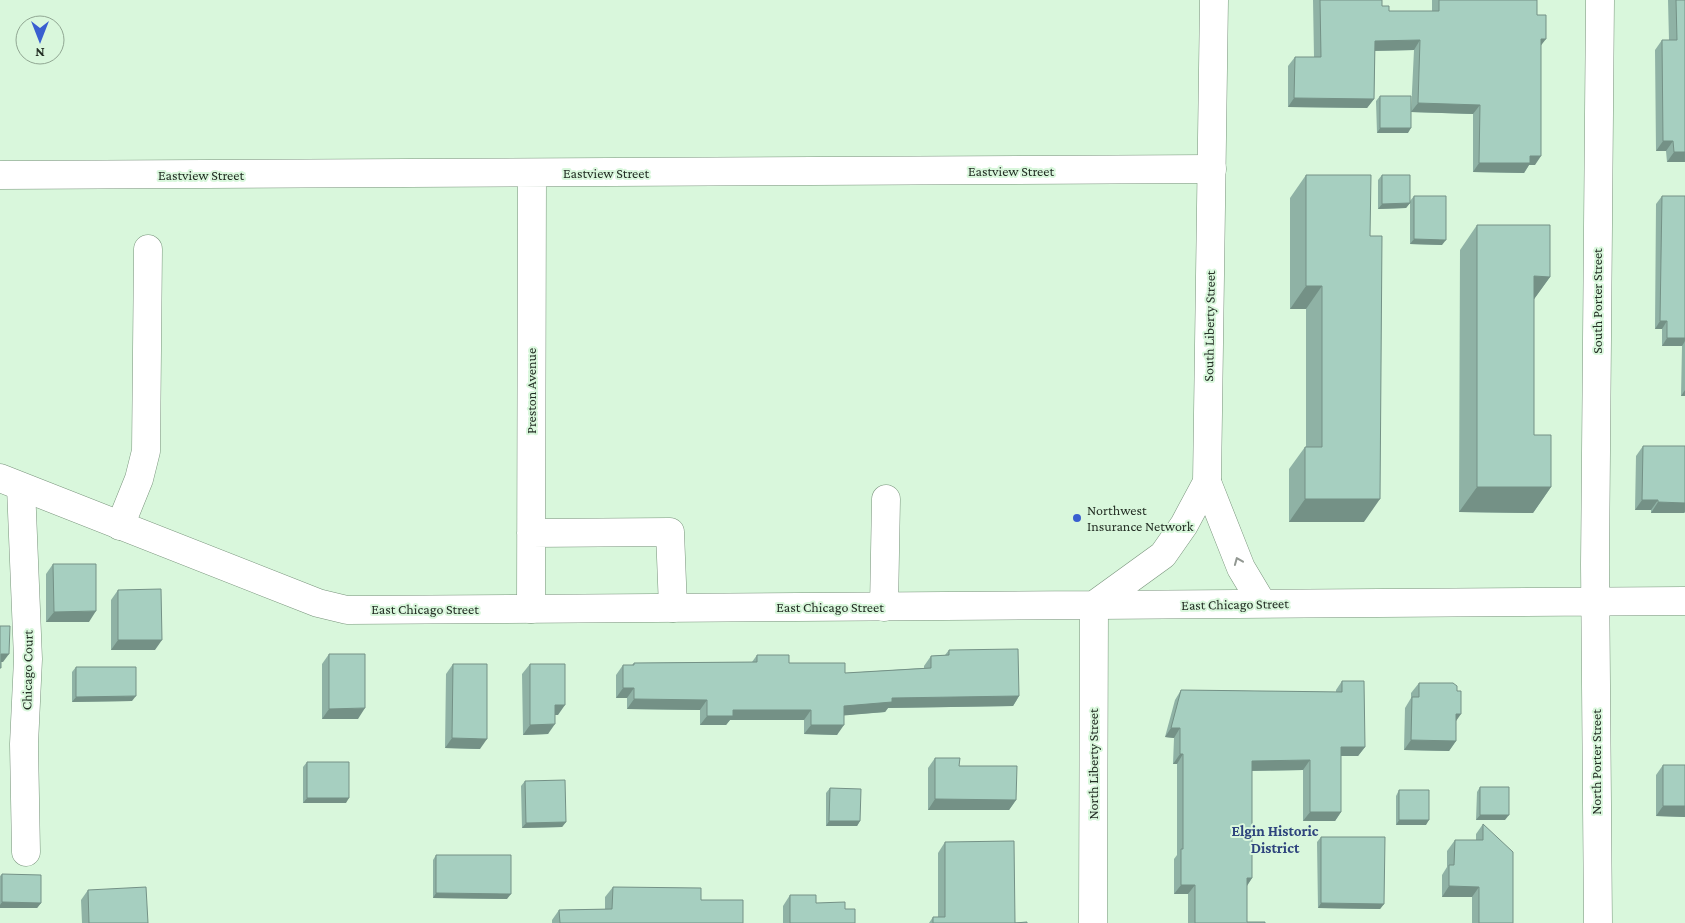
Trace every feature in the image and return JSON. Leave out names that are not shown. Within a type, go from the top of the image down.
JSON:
[{"type":"street","name":"South Liberty Street","points":[[1094,605],[1163,555],[1184,525],[1207,482],[1214,0]]},
{"type":"street","name":"South Porter Street","points":[[1596,602],[1600,0]]},
{"type":"street","name":"Eastview Street","points":[[0,175],[532,174],[1212,169]]},
{"type":"street","name":"Preston Avenue","points":[[531,609],[532,174]]},
{"type":"street","points":[[120,526],[139,479],[146,451],[148,248]]},
{"type":"street","points":[[1207,482],[1241,568],[1262,603]]},
{"type":"street","name":"East Chicago Street","points":[[11,483],[333,608],[347,610],[1685,601]]},
{"type":"street","name":"Chicago Court","points":[[11,483],[28,659],[24,744],[26,852]]},
{"type":"street","points":[[884,607],[886,499]]},
{"type":"street","points":[[530,533],[670,532],[673,608]]},
{"type":"street","name":"North Porter Street","points":[[1596,602],[1598,923]]},
{"type":"street","name":"North Liberty Street","points":[[1092,923],[1094,605]]},
{"type":"building","points":[[1320,0],[1382,0],[1382,6],[1389,6],[1389,11],[1439,11],[1439,0],[1537,0],[1537,15],[1546,15],[1546,39],[1541,39],[1541,156],[1530,156],[1530,163],[1479,163],[1480,105],[1418,103],[1420,40],[1375,41],[1374,99],[1294,98],[1295,57],[1321,57]]},
{"type":"building","points":[[1676,0],[1685,0],[1685,152],[1674,152],[1673,141],[1663,141],[1662,40],[1677,40]]},
{"type":"building","points":[[1380,96],[1411,96],[1411,128],[1380,128]]},
{"type":"building","points":[[1306,175],[1371,175],[1370,236],[1382,236],[1380,499],[1305,499],[1305,447],[1322,447],[1322,286],[1306,286]]},
{"type":"building","points":[[1382,175],[1410,175],[1410,203],[1382,204]]},
{"type":"building","points":[[1414,196],[1446,196],[1446,240],[1414,239]]},
{"type":"building","points":[[1662,196],[1685,196],[1685,338],[1667,338],[1667,321],[1660,321]]},
{"type":"building","points":[[1477,225],[1550,225],[1550,277],[1534,276],[1534,435],[1551,435],[1551,487],[1477,487]]},
{"type":"building","points":[[1643,446],[1685,446],[1685,503],[1642,500]]},
{"type":"building","points":[[53,564],[96,564],[96,611],[54,612]]},
{"type":"building","points":[[161,589],[162,640],[118,640],[118,590]]},
{"type":"building","points":[[0,626],[10,626],[9,654],[1,654],[1,668],[0,668]]},
{"type":"building","points":[[1018,649],[1019,696],[892,698],[892,702],[844,706],[844,725],[811,725],[811,710],[733,710],[733,716],[707,716],[707,700],[634,699],[634,688],[623,688],[623,665],[634,665],[634,663],[757,662],[757,655],[789,655],[789,663],[845,663],[845,673],[931,668],[931,656],[949,655],[949,650]]},
{"type":"building","points":[[329,654],[365,654],[365,708],[329,709]]},
{"type":"building","points":[[453,664],[487,664],[487,739],[452,738]]},
{"type":"building","points":[[530,664],[565,664],[565,705],[555,705],[555,724],[530,725]]},
{"type":"building","points":[[76,667],[136,667],[136,696],[76,697]]},
{"type":"building","points":[[1342,681],[1364,681],[1365,747],[1341,747],[1341,812],[1310,812],[1310,760],[1252,761],[1252,878],[1247,878],[1247,922],[1265,923],[1195,923],[1195,885],[1181,885],[1183,754],[1180,754],[1180,728],[1171,728],[1181,690],[1342,692]]},
{"type":"building","points":[[1419,683],[1453,683],[1457,686],[1457,691],[1461,691],[1461,714],[1456,714],[1456,741],[1411,740],[1412,697],[1419,697]]},
{"type":"building","points":[[935,758],[960,758],[959,766],[1017,766],[1016,800],[935,799]]},
{"type":"building","points":[[307,762],[349,762],[349,798],[307,798]]},
{"type":"building","points":[[1663,765],[1685,765],[1685,806],[1663,806]]},
{"type":"building","points":[[565,780],[566,822],[526,823],[525,781]]},
{"type":"building","points":[[1480,787],[1509,787],[1509,815],[1480,815]]},
{"type":"building","points":[[830,788],[861,789],[860,821],[829,821]]},
{"type":"building","points":[[1399,790],[1429,790],[1429,820],[1399,820]]},
{"type":"building","points":[[1483,824],[1513,852],[1513,923],[1479,923],[1479,887],[1449,886],[1449,865],[1454,865],[1455,840],[1483,840]]},
{"type":"building","points":[[1321,837],[1385,837],[1384,904],[1321,903]]},
{"type":"building","points":[[1014,841],[1015,923],[933,923],[933,917],[945,917],[945,842]]},
{"type":"building","points":[[436,855],[511,855],[511,894],[436,893]]},
{"type":"building","points":[[2,874],[41,875],[41,903],[2,902]]},
{"type":"building","points":[[146,887],[148,923],[89,923],[88,890]]},
{"type":"building","points":[[613,887],[701,888],[701,900],[743,900],[743,923],[560,923],[559,910],[612,909]]},
{"type":"building","points":[[790,895],[816,895],[816,903],[845,902],[845,909],[855,909],[855,923],[790,923]]},
{"type":"place","name":"Northwest Insurance Network","points":[[1077,518]]},
{"type":"district","name":"Elgin Historic District","points":[[1275,840]]}]
